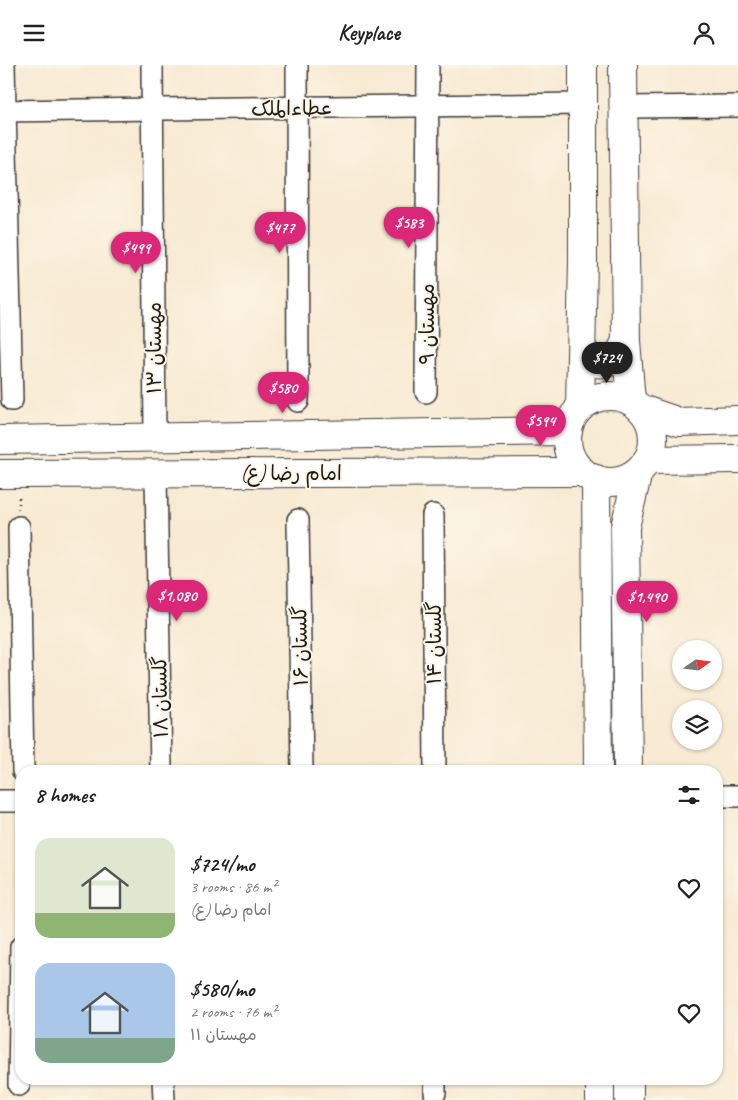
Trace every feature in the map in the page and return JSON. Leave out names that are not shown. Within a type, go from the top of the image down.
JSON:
[{"type":"street","points":[[4,65],[2,111],[12,400]]},
{"type":"street","name":"مهستان ۱۳","points":[[152,65],[155,437]]},
{"type":"street","points":[[297,65],[298,401]]},
{"type":"street","name":"مهستان ۹","points":[[426,392],[428,65]]},
{"type":"street","points":[[580,408],[583,65]]},
{"type":"street","points":[[623,65],[626,341],[636,405],[649,420],[653,433],[652,447],[643,466],[625,527],[628,765]]},
{"type":"street","name":"عطاءالملک","points":[[2,111],[583,104]]},
{"type":"street","points":[[624,107],[738,106]]},
{"type":"street","points":[[582,348],[590,361],[598,364],[618,359],[626,341]]},
{"type":"street","points":[[738,420],[679,422],[618,396],[604,396],[591,400],[580,408],[572,419],[568,431],[568,446],[574,460],[589,475],[610,481],[625,479],[643,466],[688,460],[738,459]]},
{"type":"street","points":[[688,460],[680,447],[681,433],[691,421]]},
{"type":"street","name":"امام رضا (ع)","points":[[0,440],[568,431]]},
{"type":"street","points":[[505,433],[515,440],[520,451],[519,463],[511,472]]},
{"type":"street","name":"امام رضا (ع)","points":[[10,474],[511,472],[589,475]]},
{"type":"street","name":"گلستان ۱۸","points":[[156,473],[161,765]]},
{"type":"street","points":[[589,475],[596,527],[598,765]]},
{"type":"street","name":"گلستان ۱۴","points":[[433,515],[435,765]]},
{"type":"street","name":"گلستان ۱۶","points":[[298,520],[302,765]]},
{"type":"street","points":[[596,527],[606,523],[616,523],[625,527]]},
{"type":"street","points":[[19,527],[23,765]]},
{"type":"street","points":[[723,796],[738,796]]},
{"type":"street","points":[[0,801],[15,801]]},
{"type":"street","points":[[163,1085],[164,1100]]},
{"type":"street","points":[[600,1085],[600,1100]]},
{"type":"street","points":[[629,1085],[629,1100]]},
{"type":"path","points":[[10,474],[19,527]]}]
